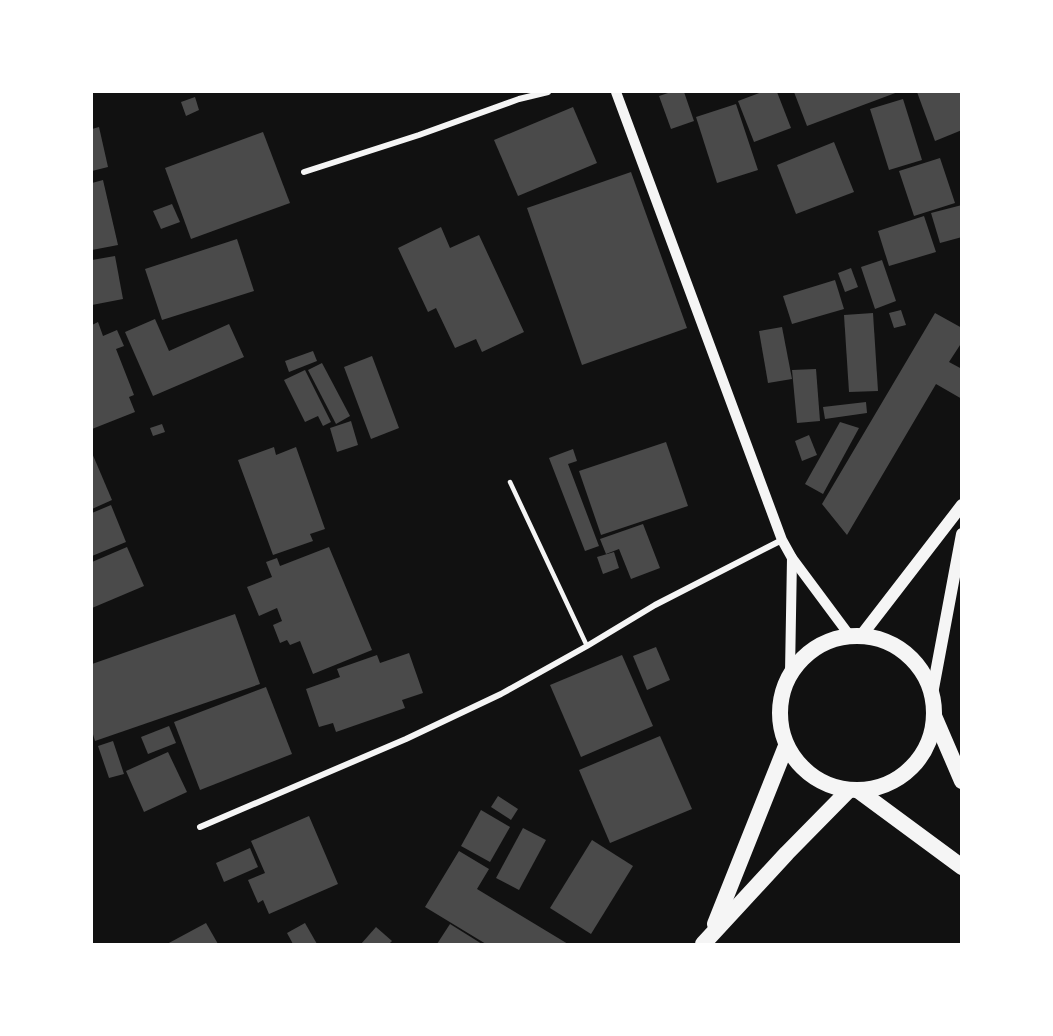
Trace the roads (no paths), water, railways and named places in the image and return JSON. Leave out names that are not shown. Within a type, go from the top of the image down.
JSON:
[{"type":"highway","points":[[707,939],[787,853],[854,791],[887,785],[912,769],[928,744],[934,716],[932,694],[922,672],[906,653],[885,641],[855,636],[826,641],[806,654],[790,672],[781,696],[779,721],[786,746],[812,776],[854,791],[962,867]]},
{"type":"highway","points":[[934,716],[962,781]]},
{"type":"highway","points":[[707,939],[786,746]]},
{"type":"main road","points":[[855,636],[962,505]]},
{"type":"main road","points":[[932,694],[962,534]]},
{"type":"street","points":[[304,172],[419,135],[510,102],[548,92]]},
{"type":"street","points":[[616,92],[782,540],[792,558],[855,636]]},
{"type":"street","points":[[200,827],[406,739],[501,694],[655,605],[782,540]]},
{"type":"street","points":[[790,672],[792,558]]},
{"type":"lane","points":[[510,482],[587,646]]}]
